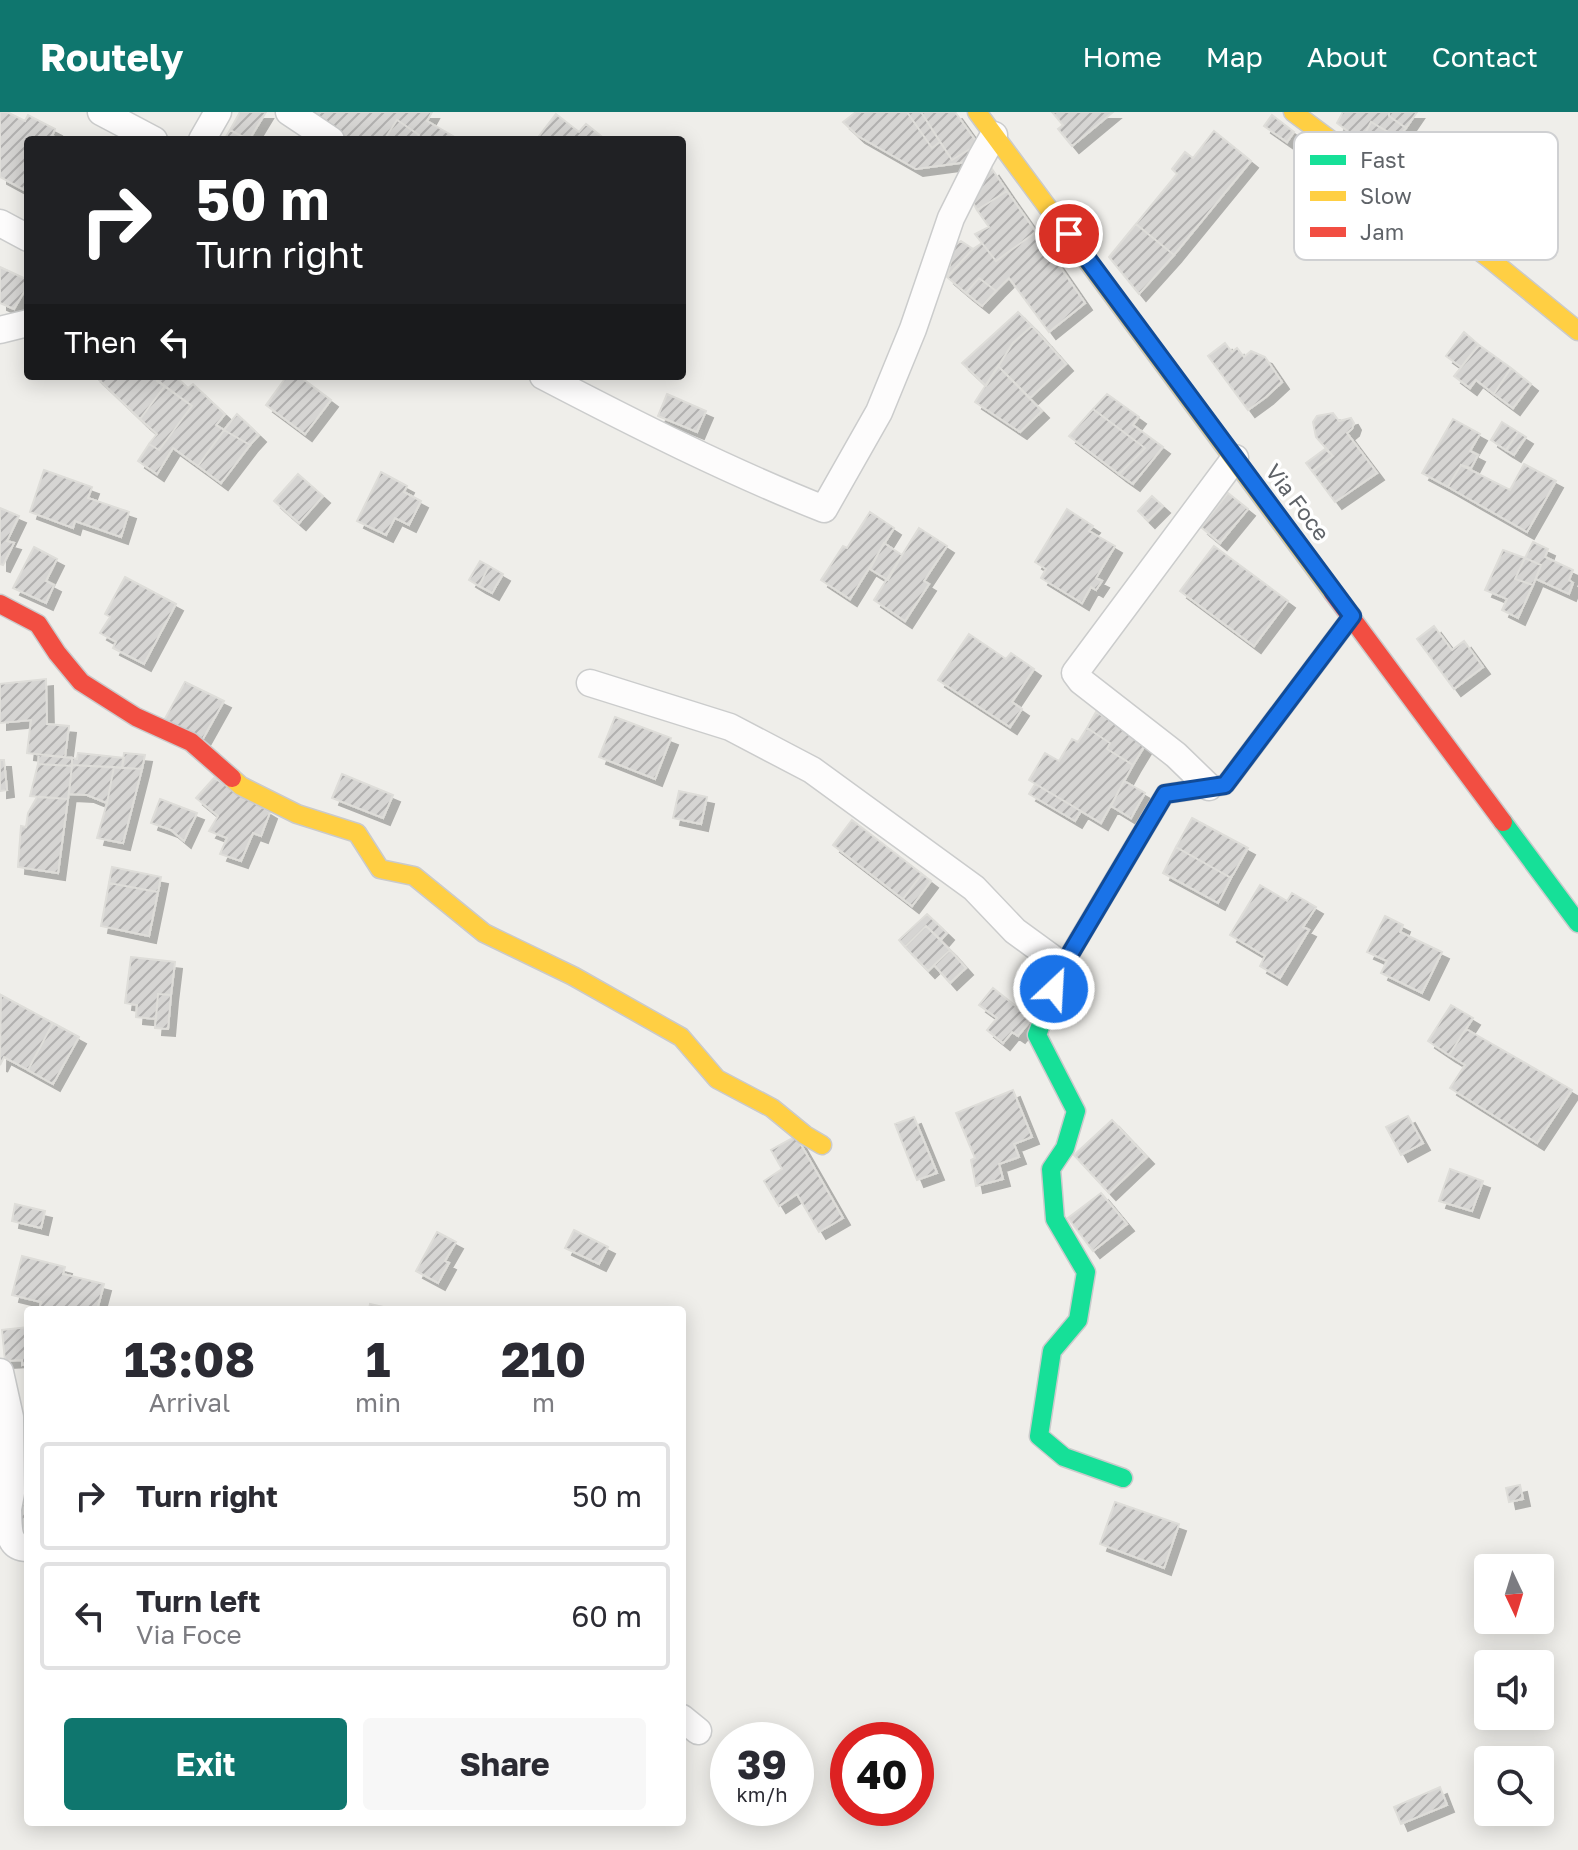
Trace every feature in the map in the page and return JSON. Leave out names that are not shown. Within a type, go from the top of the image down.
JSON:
[{"type":"street","points":[[204,136],[218,112]]},
{"type":"street","points":[[289,112],[325,136]]},
{"type":"street","name":"Via Foce","points":[[977,112],[1578,923]]},
{"type":"street","points":[[1293,112],[1320,132]]},
{"type":"street","points":[[110,125],[142,136]]},
{"type":"street","points":[[551,380],[760,483],[824,509],[879,412],[913,329],[951,218],[994,135]]},
{"type":"street","points":[[0,223],[24,236]]},
{"type":"street","points":[[1491,260],[1578,331]]},
{"type":"street","points":[[0,330],[24,324]]},
{"type":"street","points":[[1209,787],[1176,755],[1081,681],[1075,673],[1235,458]]},
{"type":"street","points":[[0,604],[38,624],[81,682],[136,717],[191,742],[241,786],[297,814],[357,833],[380,869],[414,876],[484,933],[573,976],[681,1037],[717,1079],[772,1108],[822,1145]]},
{"type":"street","points":[[1123,1478],[1064,1457],[1039,1436],[1052,1351],[1078,1320],[1086,1272],[1055,1219],[1051,1169],[1065,1148],[1076,1111],[1037,1035],[1063,966],[1165,794],[1225,785],[1352,616]]},
{"type":"street","points":[[590,683],[730,727],[812,770],[974,888],[1015,931],[1063,966]]},
{"type":"street","points":[[0,1372],[10,1417],[11,1493],[4,1514],[12,1541],[15,1546],[24,1548]]},
{"type":"building","points":[[0,112],[25,121],[28,115],[55,129],[52,136],[24,136],[24,190],[0,177]]},
{"type":"building","points":[[240,112],[266,112],[251,136],[241,136],[230,130]]},
{"type":"building","points":[[308,112],[432,112],[427,121],[453,136],[418,136],[397,120],[387,136],[342,136]]},
{"type":"building","points":[[856,112],[907,112],[932,148],[940,142],[952,160],[978,144],[967,162],[916,169],[858,136],[843,122]]},
{"type":"building","points":[[907,112],[921,112],[940,142],[932,148]]},
{"type":"building","points":[[921,112],[955,112],[978,144],[952,160]]},
{"type":"building","points":[[1052,112],[1113,112],[1072,146],[1058,129],[1063,125]]},
{"type":"building","points":[[1343,112],[1389,112],[1389,116],[1406,128],[1403,132],[1388,132],[1371,122],[1366,132],[1349,132],[1337,123]]},
{"type":"building","points":[[1389,112],[1417,112],[1406,128],[1389,116]]},
{"type":"building","points":[[556,114],[579,132],[586,124],[601,136],[539,136]]},
{"type":"building","points":[[1272,115],[1294,132],[1287,142],[1264,126]]},
{"type":"building","points":[[397,120],[419,135],[418,136],[387,136]]},
{"type":"building","points":[[1371,122],[1388,132],[1366,132]]},
{"type":"building","points":[[230,130],[241,136],[226,136]]},
{"type":"building","points":[[1214,131],[1251,161],[1174,255],[1136,224],[1177,174],[1172,169],[1185,152],[1193,158]]},
{"type":"building","points":[[992,169],[1007,191],[977,210],[970,197]]},
{"type":"building","points":[[1007,191],[1036,232],[996,261],[975,234],[989,227],[977,210]]},
{"type":"building","points":[[1136,224],[1174,255],[1139,294],[1109,257]]},
{"type":"building","points":[[1036,232],[1085,303],[1049,332],[1009,278],[996,291],[979,278],[966,293],[947,277],[982,243],[996,261]]},
{"type":"building","points":[[961,241],[973,249],[947,277],[955,245]]},
{"type":"building","points":[[0,267],[24,278],[24,292],[14,309],[0,303]]},
{"type":"building","points":[[979,278],[996,291],[982,306],[966,293]]},
{"type":"building","points":[[1018,312],[1032,326],[1013,343],[986,386],[962,363]]},
{"type":"building","points":[[1032,326],[1066,364],[1030,398],[998,366],[1013,343]]},
{"type":"building","points":[[1464,332],[1479,345],[1461,367],[1446,356]]},
{"type":"building","points":[[1225,343],[1232,352],[1237,348],[1244,357],[1251,351],[1265,357],[1282,382],[1248,410],[1208,356]]},
{"type":"building","points":[[1479,345],[1511,368],[1494,394],[1476,380],[1470,388],[1454,376]]},
{"type":"building","points":[[998,366],[1042,411],[1020,432],[975,402]]},
{"type":"building","points":[[1511,368],[1531,384],[1513,408],[1494,394]]},
{"type":"building","points":[[99,380],[157,380],[165,386],[140,419]]},
{"type":"building","points":[[179,380],[188,388],[193,384],[225,414],[216,425],[224,430],[198,466],[173,448],[157,474],[138,461],[149,444],[159,450],[192,406],[157,381]]},
{"type":"building","points":[[284,380],[304,380],[331,400],[305,434],[266,405]]},
{"type":"building","points":[[165,386],[192,406],[159,450],[149,444],[157,434],[140,419]]},
{"type":"building","points":[[667,394],[706,411],[697,432],[658,416]]},
{"type":"building","points":[[1107,394],[1139,417],[1133,425],[1163,447],[1133,484],[1119,474],[1145,448],[1093,409]]},
{"type":"building","points":[[1093,409],[1145,448],[1119,474],[1069,436]]},
{"type":"building","points":[[1333,413],[1339,421],[1351,418],[1354,423],[1347,433],[1377,473],[1335,502],[1312,471],[1333,456],[1316,437],[1313,422],[1317,416]]},
{"type":"building","points":[[237,414],[259,435],[250,445],[224,430]]},
{"type":"building","points":[[1453,419],[1480,434],[1470,451],[1478,455],[1471,468],[1461,465],[1448,487],[1422,473]]},
{"type":"building","points":[[1502,422],[1518,432],[1506,450],[1491,440]]},
{"type":"building","points":[[224,430],[250,445],[221,483],[198,466]]},
{"type":"building","points":[[1518,432],[1526,437],[1514,455],[1506,450]]},
{"type":"building","points":[[1325,449],[1333,456],[1312,471],[1306,463]]},
{"type":"building","points":[[1524,464],[1556,481],[1527,532],[1448,487],[1461,465],[1510,490]]},
{"type":"building","points":[[44,470],[92,487],[88,498],[129,512],[121,537],[75,521],[73,528],[30,512]]},
{"type":"building","points":[[381,472],[407,486],[404,492],[421,501],[409,525],[395,518],[386,535],[357,521]]},
{"type":"building","points":[[298,474],[323,496],[299,523],[274,501]]},
{"type":"building","points":[[1228,493],[1248,509],[1220,543],[1201,527]]},
{"type":"building","points":[[1152,496],[1163,506],[1148,521],[1138,511]]},
{"type":"building","points":[[0,508],[19,516],[7,541],[14,543],[3,565],[0,564]]},
{"type":"building","points":[[1067,509],[1093,526],[1089,531],[1115,546],[1096,578],[1102,581],[1096,590],[1091,587],[1082,603],[1041,578],[1046,569],[1035,562]]},
{"type":"building","points":[[870,512],[894,528],[850,599],[821,580]]},
{"type":"building","points":[[919,528],[947,546],[924,581],[929,584],[905,621],[874,600]]},
{"type":"building","points":[[1533,542],[1548,549],[1545,557],[1573,570],[1569,594],[1536,579],[1541,565],[1525,558]]},
{"type":"building","points":[[884,543],[902,555],[888,580],[870,569]]},
{"type":"building","points":[[1214,546],[1288,601],[1254,646],[1180,591]]},
{"type":"building","points":[[34,547],[57,559],[46,581],[54,585],[46,603],[13,588]]},
{"type":"building","points":[[1503,550],[1525,558],[1515,579],[1533,585],[1518,618],[1502,610],[1507,599],[1485,590]]},
{"type":"building","points":[[1525,558],[1541,565],[1533,585],[1515,579]]},
{"type":"building","points":[[480,561],[489,566],[479,586],[469,580]]},
{"type":"building","points":[[489,566],[503,574],[492,593],[479,586]]},
{"type":"building","points":[[125,577],[176,604],[144,664],[113,648],[116,642],[100,633],[110,617],[105,614]]},
{"type":"building","points":[[1434,626],[1452,650],[1464,641],[1483,667],[1454,689],[1417,639]]},
{"type":"building","points":[[969,634],[1006,659],[1011,653],[1034,669],[1012,702],[1022,709],[1010,727],[938,680]]},
{"type":"building","points":[[46,679],[47,724],[69,726],[65,757],[27,753],[31,720],[0,723],[0,684]]},
{"type":"building","points":[[185,682],[224,701],[200,744],[162,724]]},
{"type":"building","points":[[1096,712],[1147,742],[1133,765],[1107,749],[1110,743],[1087,728]]},
{"type":"building","points":[[615,717],[671,738],[655,779],[599,757]]},
{"type":"building","points":[[1087,728],[1110,743],[1107,749],[1133,765],[1101,823],[1029,780],[1045,753],[1059,761],[1072,739],[1078,742]]},
{"type":"building","points":[[78,753],[124,758],[122,768],[72,765],[72,758],[77,759]]},
{"type":"building","points":[[124,753],[145,755],[142,769],[122,768]]},
{"type":"building","points":[[39,755],[72,758],[72,766],[38,764]]},
{"type":"building","points":[[0,760],[4,760],[7,790],[0,791]]},
{"type":"building","points":[[38,764],[72,766],[68,799],[30,796]]},
{"type":"building","points":[[72,765],[114,767],[107,803],[87,795],[69,794]]},
{"type":"building","points":[[114,767],[142,769],[123,843],[97,838]]},
{"type":"building","points":[[342,774],[393,795],[383,818],[332,798]]},
{"type":"building","points":[[214,778],[270,812],[261,836],[253,833],[241,861],[220,854],[227,838],[209,831],[218,816],[196,798]]},
{"type":"building","points":[[1124,781],[1145,793],[1131,818],[1111,806]]},
{"type":"building","points":[[1035,784],[1081,811],[1075,821],[1029,794]]},
{"type":"building","points":[[679,791],[707,797],[701,824],[673,818]]},
{"type":"building","points":[[37,797],[68,799],[58,873],[18,867],[21,826],[26,827],[28,813]]},
{"type":"building","points":[[160,799],[197,813],[184,841],[171,830],[151,823]]},
{"type":"building","points":[[1192,818],[1248,848],[1231,878],[1176,847]]},
{"type":"building","points":[[852,820],[922,874],[903,899],[833,845]]},
{"type":"building","points":[[1176,847],[1231,878],[1218,903],[1163,873]]},
{"type":"building","points":[[112,867],[161,877],[158,892],[109,883]]},
{"type":"building","points":[[922,874],[931,881],[912,906],[903,899]]},
{"type":"building","points":[[109,883],[158,892],[149,936],[101,926]]},
{"type":"building","points":[[1260,885],[1287,901],[1292,893],[1316,907],[1303,927],[1309,930],[1280,978],[1260,966],[1265,956],[1230,935]]},
{"type":"building","points":[[927,914],[947,933],[941,940],[926,926],[905,947],[899,940]]},
{"type":"building","points":[[1385,916],[1403,925],[1400,932],[1442,952],[1422,993],[1381,973],[1387,961],[1367,952]]},
{"type":"building","points":[[926,926],[950,950],[928,971],[905,947]]},
{"type":"building","points":[[950,950],[966,968],[950,983],[934,965]]},
{"type":"building","points":[[131,957],[175,962],[171,995],[158,994],[156,1019],[136,1017],[137,1005],[125,1003]]},
{"type":"building","points":[[993,988],[1032,1019],[1018,1036],[1012,1032],[1003,1043],[987,1030],[997,1018],[979,1005]]},
{"type":"building","points":[[158,994],[171,995],[168,1029],[155,1028]]},
{"type":"building","points":[[1,995],[53,1023],[28,1070],[4,1057],[0,1065]]},
{"type":"building","points":[[1451,1005],[1473,1018],[1449,1055],[1428,1041]]},
{"type":"building","points":[[53,1023],[79,1037],[53,1084],[28,1070]]},
{"type":"building","points":[[1466,1029],[1572,1090],[1537,1143],[1450,1088],[1465,1065],[1449,1055]]},
{"type":"building","points":[[1013,1090],[1032,1137],[1014,1144],[1019,1157],[999,1164],[1003,1179],[976,1186],[971,1160],[975,1158],[956,1113]]},
{"type":"building","points":[[1408,1116],[1423,1143],[1401,1155],[1386,1127]]},
{"type":"building","points":[[914,1117],[937,1173],[917,1180],[895,1124]]},
{"type":"building","points":[[1112,1120],[1147,1157],[1109,1193],[1074,1155]]},
{"type":"building","points":[[796,1136],[843,1218],[819,1232],[797,1194],[779,1206],[764,1181],[782,1169],[771,1150]]},
{"type":"building","points":[[1450,1169],[1483,1181],[1472,1211],[1439,1201]]},
{"type":"building","points":[[1101,1193],[1127,1224],[1093,1251],[1068,1218]]},
{"type":"building","points":[[15,1204],[45,1211],[41,1228],[12,1221]]},
{"type":"building","points":[[574,1230],[608,1247],[599,1264],[565,1248]]},
{"type":"building","points":[[437,1232],[456,1242],[445,1261],[449,1263],[438,1283],[416,1271]]},
{"type":"building","points":[[22,1256],[65,1267],[63,1274],[104,1284],[98,1306],[40,1306],[41,1302],[12,1295]]},
{"type":"building","points":[[24,1327],[24,1365],[22,1360],[5,1361],[2,1330]]},
{"type":"building","points":[[1520,1485],[1523,1499],[1509,1502],[1506,1488]]},
{"type":"building","points":[[1115,1502],[1179,1524],[1164,1568],[1100,1544]]},
{"type":"building","points":[[24,1504],[24,1528],[20,1528],[18,1505]]},
{"type":"building","points":[[1440,1787],[1447,1805],[1401,1824],[1394,1807]]},
{"type":"traffic: fast","points":[[1503,822],[1578,923]]},
{"type":"traffic: fast","points":[[1080,937],[1063,966],[1037,1035],[1076,1111],[1065,1148],[1051,1169],[1055,1219],[1086,1272],[1078,1320],[1052,1351],[1039,1436],[1064,1457],[1123,1478]]},
{"type":"traffic: slow","points":[[977,112],[1333,593]]},
{"type":"traffic: slow","points":[[1293,112],[1320,132]]},
{"type":"traffic: slow","points":[[1491,260],[1578,331]]},
{"type":"traffic: slow","points":[[232,778],[241,786],[297,814],[357,833],[380,869],[414,876],[484,933],[573,976],[681,1037],[717,1079],[772,1108],[822,1145]]},
{"type":"traffic: jam","points":[[1333,593],[1503,822]]},
{"type":"traffic: jam","points":[[0,604],[38,624],[81,682],[136,717],[191,742],[232,778]]},
{"type":"traffic: jam","points":[[1080,937],[1165,794],[1225,785],[1352,616]]},
{"type":"route","points":[[1054,989],[1063,966],[1165,794],[1225,785],[1352,616],[1069,234]]}]
